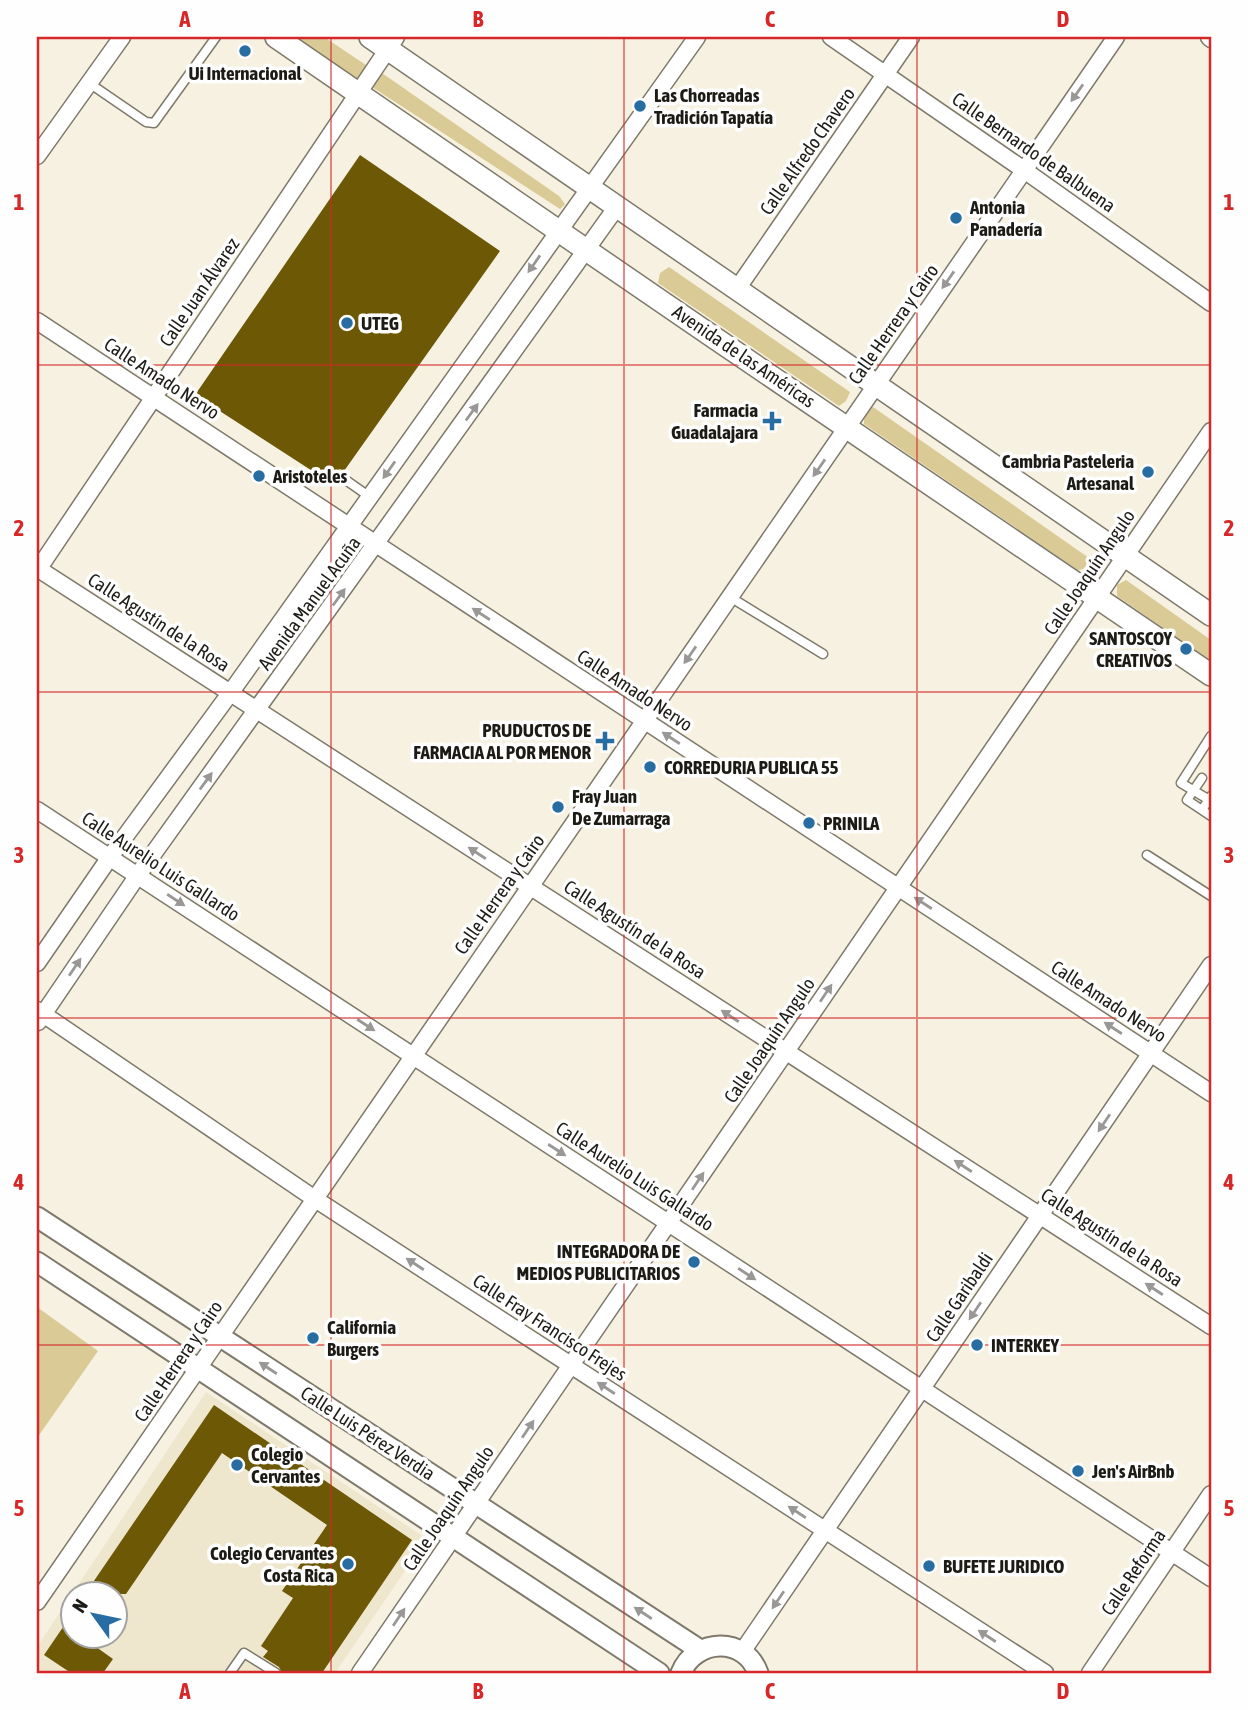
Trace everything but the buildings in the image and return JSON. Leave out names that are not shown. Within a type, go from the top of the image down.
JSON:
[{"type":"main road","name":"Avenida de las Américas","points":[[276,37],[1211,675]]},
{"type":"main road","points":[[384,41],[588,189],[1211,615]]},
{"type":"street","points":[[37,156],[122,37]]},
{"type":"street","name":"Avenida Manuel Acuña","points":[[37,963],[697,37]]},
{"type":"street","name":"Calle Bernardo de Balbuena","points":[[831,37],[1211,303]]},
{"type":"street","name":"Calle Alfredo Chavero","points":[[737,289],[911,37]]},
{"type":"street","name":"Calle Herrera y Cairo","points":[[37,1602],[1116,37]]},
{"type":"street","name":"Calle Juan Álvarez","points":[[37,570],[358,93],[384,41]]},
{"type":"street","name":"Avenida Manuel Acuña","points":[[39,1016],[617,208]]},
{"type":"street","name":"Calle Amado Nervo","points":[[37,321],[1211,1093]]},
{"type":"street","name":"Calle Joaquín Angulo","points":[[360,1673],[1211,431]]},
{"type":"street","name":"Calle Agustín de la Rosa","points":[[37,570],[1211,1326]]},
{"type":"street","name":"Calle Aurelio Luis Gallardo","points":[[37,810],[1211,1578]]},
{"type":"street","name":"Calle Garibaldi","points":[[742,1652],[1211,965]]},
{"type":"street","name":"Calle Fray Francisco Frejes","points":[[39,1016],[315,1199],[1045,1673]]},
{"type":"street","name":"Calle Luis Pérez Verdia","points":[[37,1217],[700,1650]]},
{"type":"street","name":"Calle Luis Pérez Verdia","points":[[37,1262],[659,1673]]},
{"type":"street","name":"Calle Reforma","points":[[1090,1673],[1211,1494]]},
{"type":"street","points":[[681,1673],[687,1661],[700,1650],[717,1645],[726,1645],[742,1652],[753,1662],[758,1673]]},
{"type":"lane","points":[[89,83],[146,122],[154,122],[216,37]]},
{"type":"lane","points":[[340,476],[370,497]]},
{"type":"lane","points":[[730,597],[823,654]]},
{"type":"lane","points":[[1202,810],[1210,799],[1193,791],[1181,783],[1181,780],[1211,736]]},
{"type":"lane","points":[[1202,778],[1187,800],[1211,816]]},
{"type":"lane","points":[[1147,855],[1211,896]]},
{"type":"lane","points":[[230,1673],[244,1653],[276,1673]]},
{"type":"shaded area","points":[[294,37],[324,37],[369,67],[358,82]]},
{"type":"shaded area","points":[[379,71],[559,196],[565,204],[560,209],[372,87]]},
{"type":"shaded area","points":[[669,267],[850,392],[846,401],[839,406],[658,283],[660,273]]},
{"type":"shaded area","points":[[873,407],[1089,558],[1090,568],[1078,570],[864,424],[864,412]]},
{"type":"shaded area","points":[[1126,580],[1211,640],[1211,661],[1117,596],[1117,585]]},
{"type":"shaded area","points":[[37,1307],[98,1351],[37,1438]]},
{"type":"shaded area","name":"Colegio Cervantes","points":[[206,1392],[427,1539],[335,1673],[37,1673],[37,1647],[60,1612],[60,1650],[130,1650],[130,1580],[81,1580]]},
{"type":"place","name":"Ui Internacional","points":[[245,51]]},
{"type":"place","name":"Las Chorreadas Tradición Tapatía","points":[[640,106]]},
{"type":"place","name":"Antonia Panadería","points":[[956,218]]},
{"type":"place","name":"UTEG","points":[[347,323]]},
{"type":"place","name":"Farmacia Guadalajara","points":[[772,421]]},
{"type":"place","name":"Cambria Pasteleria Artesanal","points":[[1148,472]]},
{"type":"place","name":"Aristoteles","points":[[259,476]]},
{"type":"place","name":"SANTOSCOY CREATIVOS","points":[[1186,649]]},
{"type":"place","name":"PRUDUCTOS DE FARMACIA AL POR MENOR","points":[[605,741]]},
{"type":"place","name":"CORREDURIA PUBLICA 55","points":[[650,767]]},
{"type":"place","name":"Fray Juan De Zumarraga","points":[[558,807]]},
{"type":"place","name":"PRINILA","points":[[809,823]]},
{"type":"place","name":"INTEGRADORA DE MEDIOS PUBLICITARIOS","points":[[694,1262]]},
{"type":"place","name":"California Burgers","points":[[313,1338]]},
{"type":"place","name":"INTERKEY","points":[[977,1345]]},
{"type":"place","name":"Colegio Cervantes","points":[[237,1465]]},
{"type":"place","name":"Jen's AirBnb","points":[[1078,1471]]},
{"type":"place","name":"Colegio Cervantes Costa Rica","points":[[348,1564]]},
{"type":"place","name":"BUFETE JURIDICO","points":[[929,1566]]}]
